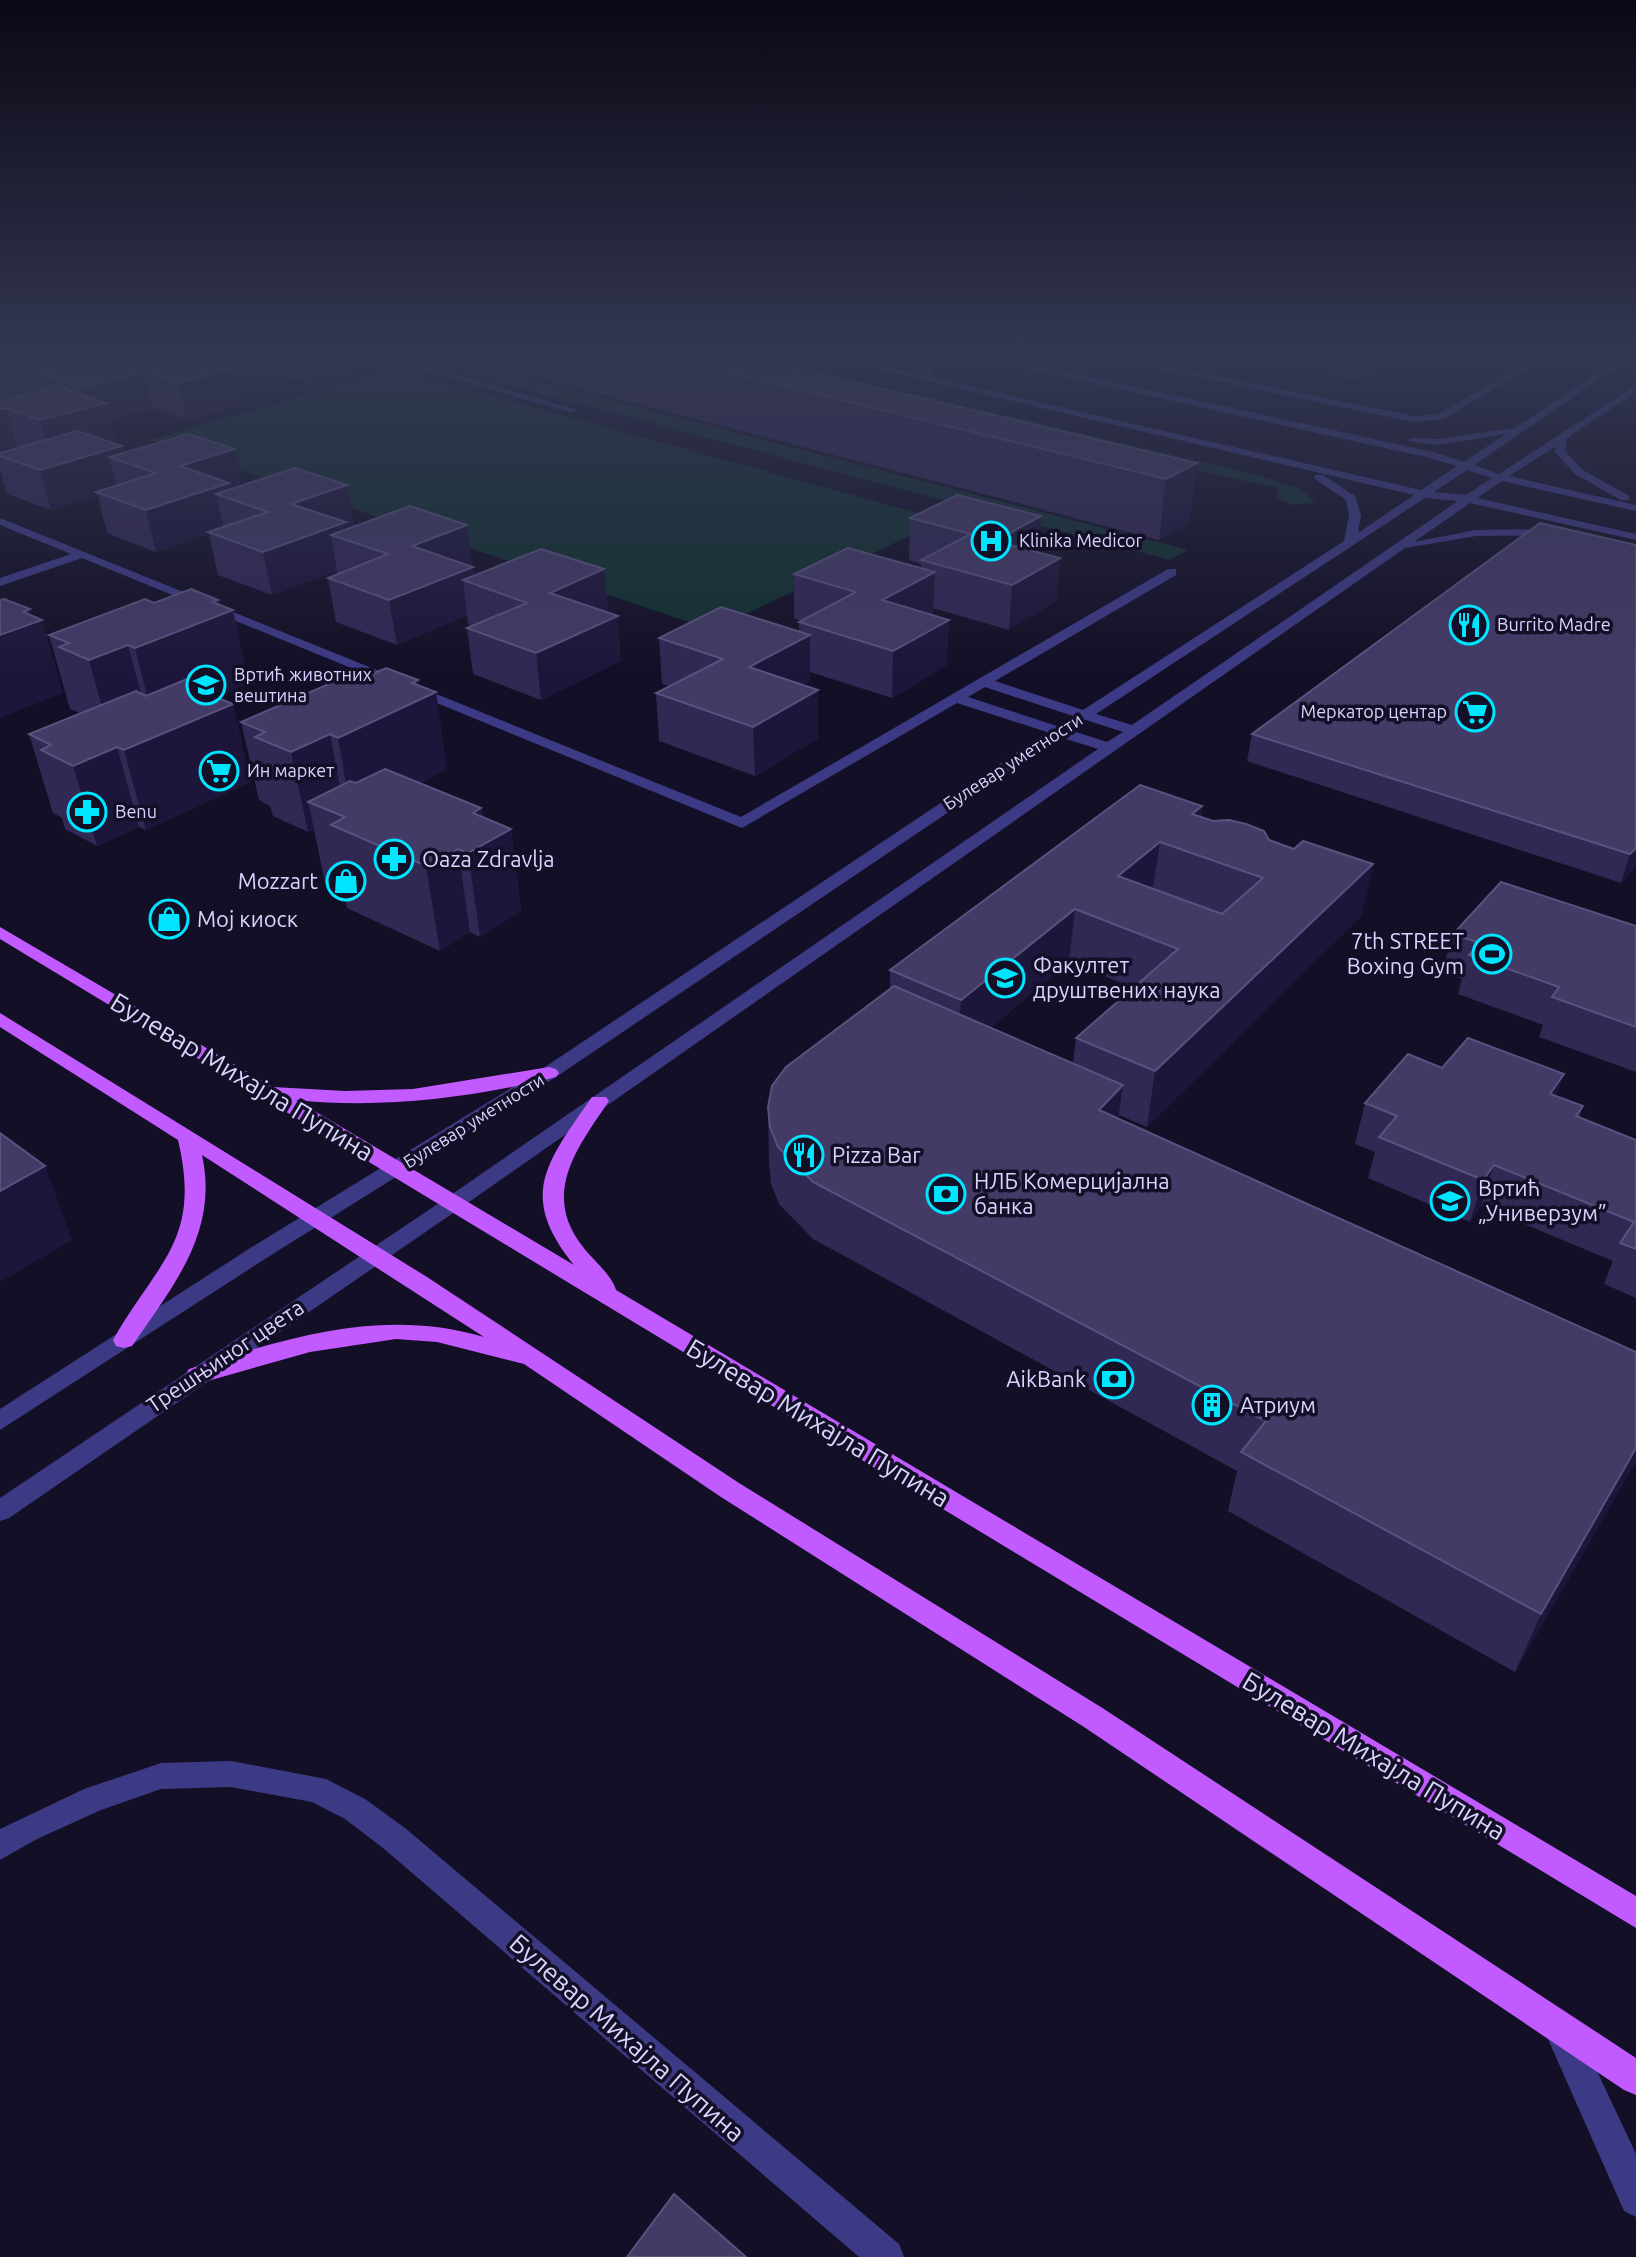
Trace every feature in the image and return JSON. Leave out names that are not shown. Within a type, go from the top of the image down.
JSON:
[{"type":"main road","name":"Булевар Михајла Пупина","points":[[0,932],[1636,1913]]},
{"type":"main road","points":[[0,1019],[540,1362],[730,1490],[1094,1718],[1636,2078]]},
{"type":"main road","points":[[264,1091],[327,1099],[399,1098],[477,1088],[549,1073]]},
{"type":"main road","points":[[599,1101],[579,1130],[557,1176],[551,1205],[557,1224],[616,1302]]},
{"type":"main road","points":[[124,1340],[174,1264],[195,1215],[196,1172],[188,1138]]},
{"type":"main road","points":[[197,1375],[321,1340],[373,1333],[426,1332],[540,1362]]},
{"type":"street","points":[[1274,459],[1423,494],[1468,499],[1634,536]]},
{"type":"street","points":[[1445,459],[1502,478],[1636,505]]},
{"type":"street","name":"Булевар уметности","points":[[395,1170],[549,1073],[1473,459]]},
{"type":"street","name":"Булевар уметности","points":[[452,1204],[1468,499],[1530,459]]},
{"type":"street","points":[[1567,459],[1579,472],[1636,505]]},
{"type":"street","points":[[1290,463],[1332,483],[1351,498],[1355,515],[1350,543]]},
{"type":"street","points":[[0,521],[742,823],[1172,572]]},
{"type":"street","points":[[1395,550],[1476,533],[1557,532],[1634,536]]},
{"type":"street","points":[[0,582],[83,554]]},
{"type":"street","points":[[984,682],[1135,731]]},
{"type":"street","points":[[956,698],[1110,748]]},
{"type":"street","points":[[0,1421],[395,1170]]},
{"type":"street","name":"Трешњиног цвета","points":[[0,1511],[452,1204]]},
{"type":"street","name":"Булевар Михајла Пупина","points":[[0,1846],[26,1829],[94,1799],[161,1776],[231,1774],[316,1789],[355,1809],[394,1838],[886,2257]]},
{"type":"street","points":[[1559,2026],[1628,2175],[1636,2199]]},
{"type":"green space","points":[[208,459],[722,459],[943,520],[712,630]]},
{"type":"green space","points":[[789,459],[839,459],[1188,550],[1170,560]]},
{"type":"green space","points":[[1149,459],[1190,459],[1256,475],[1301,489],[1315,503],[1292,505],[1277,498],[1278,488]]},
{"type":"building","points":[[10,459],[76,459],[40,470]]},
{"type":"building","points":[[116,459],[202,459],[180,466],[229,483],[146,510],[96,492],[156,473]]},
{"type":"building","points":[[1085,459],[1181,459],[1197,463],[1166,479]]},
{"type":"building","points":[[295,468],[347,485],[291,504],[346,522],[263,552],[208,532],[268,512],[216,494]]},
{"type":"building","points":[[957,495],[1041,516],[995,541],[1060,558],[1012,585],[921,560],[971,534],[910,518]]},
{"type":"building","points":[[410,506],[467,525],[412,546],[473,567],[389,600],[328,578],[388,554],[331,535]]},
{"type":"building","name":"Меркатор центар","points":[[1540,523],[1636,545],[1636,848],[1630,854],[1252,734]]},
{"type":"building","points":[[848,548],[935,572],[882,600],[949,620],[893,651],[799,622],[856,592],[794,574]]},
{"type":"building","points":[[541,549],[604,569],[550,593],[618,616],[536,653],[467,628],[527,603],[463,580]]},
{"type":"building","points":[[191,589],[233,610],[135,648],[128,645],[89,660],[59,647],[69,643],[49,635],[145,599],[154,603]]},
{"type":"building","points":[[0,600],[30,609],[23,612],[42,620],[0,635]]},
{"type":"building","points":[[721,607],[810,635],[749,667],[818,690],[753,727],[656,693],[723,659],[659,638]]},
{"type":"building","points":[[386,668],[418,680],[412,683],[436,692],[338,738],[330,734],[291,752],[255,737],[265,732],[241,722],[338,680],[349,684]]},
{"type":"building","points":[[187,679],[217,692],[211,695],[233,704],[124,750],[117,747],[73,766],[41,750],[51,745],[29,734],[136,691],[146,696]]},
{"type":"building","points":[[385,769],[481,808],[473,813],[511,829],[468,853],[458,849],[426,866],[331,825],[345,817],[308,802],[350,781],[356,783]]},
{"type":"building","points":[[1140,785],[1202,806],[1192,814],[1213,821],[1229,820],[1246,824],[1264,831],[1269,840],[1294,849],[1303,841],[1373,864],[1155,1071],[1076,1038],[1178,949],[1075,909],[961,1000],[890,970]],"holes":[[[1160,842],[1263,878],[1222,914],[1118,876]]]},
{"type":"building","points":[[1501,882],[1636,926],[1636,1027],[1552,997],[1559,987],[1469,955],[1480,943],[1453,934]]},
{"type":"building","points":[[894,986],[1123,1085],[1099,1110],[1636,1352],[1636,1448],[1541,1614],[1241,1452],[1266,1421],[813,1182],[778,1147],[770,1127],[768,1107],[772,1086],[786,1067]]},
{"type":"building","points":[[1468,1038],[1564,1074],[1550,1094],[1583,1106],[1576,1116],[1636,1140],[1636,1249],[1620,1243],[1634,1222],[1494,1165],[1483,1180],[1379,1137],[1397,1116],[1365,1103],[1408,1054],[1442,1068]]},
{"type":"building","points":[[0,1133],[45,1166],[0,1191]]},
{"type":"building","points":[[674,2194],[746,2257],[627,2257]]},
{"type":"place","name":"Klinika Medicor","points":[[991,541]]},
{"type":"place","name":"Burrito Madre","points":[[1469,625]]},
{"type":"place","name":"Вртић животних вештина","points":[[206,685]]},
{"type":"place","name":"Меркатор центар","points":[[1475,712]]},
{"type":"place","name":"Ин маркет","points":[[219,771]]},
{"type":"place","name":"Benu","points":[[87,812]]},
{"type":"place","name":"Oaza Zdravlja","points":[[394,859]]},
{"type":"place","name":"Mozzart","points":[[346,881]]},
{"type":"place","name":"Мој киоск","points":[[169,919]]},
{"type":"place","name":"7th STREET Boxing Gym","points":[[1492,954]]},
{"type":"place","name":"Факултет друштвених наука","points":[[1005,978]]},
{"type":"place","name":"Pizza Bar","points":[[804,1155]]},
{"type":"place","name":"НЛБ Комерцијална банка","points":[[946,1194]]},
{"type":"place","name":"Вртић „Универзум”","points":[[1450,1201]]},
{"type":"place","name":"AikBank","points":[[1114,1379]]},
{"type":"place","name":"Атриум","points":[[1212,1405]]}]
